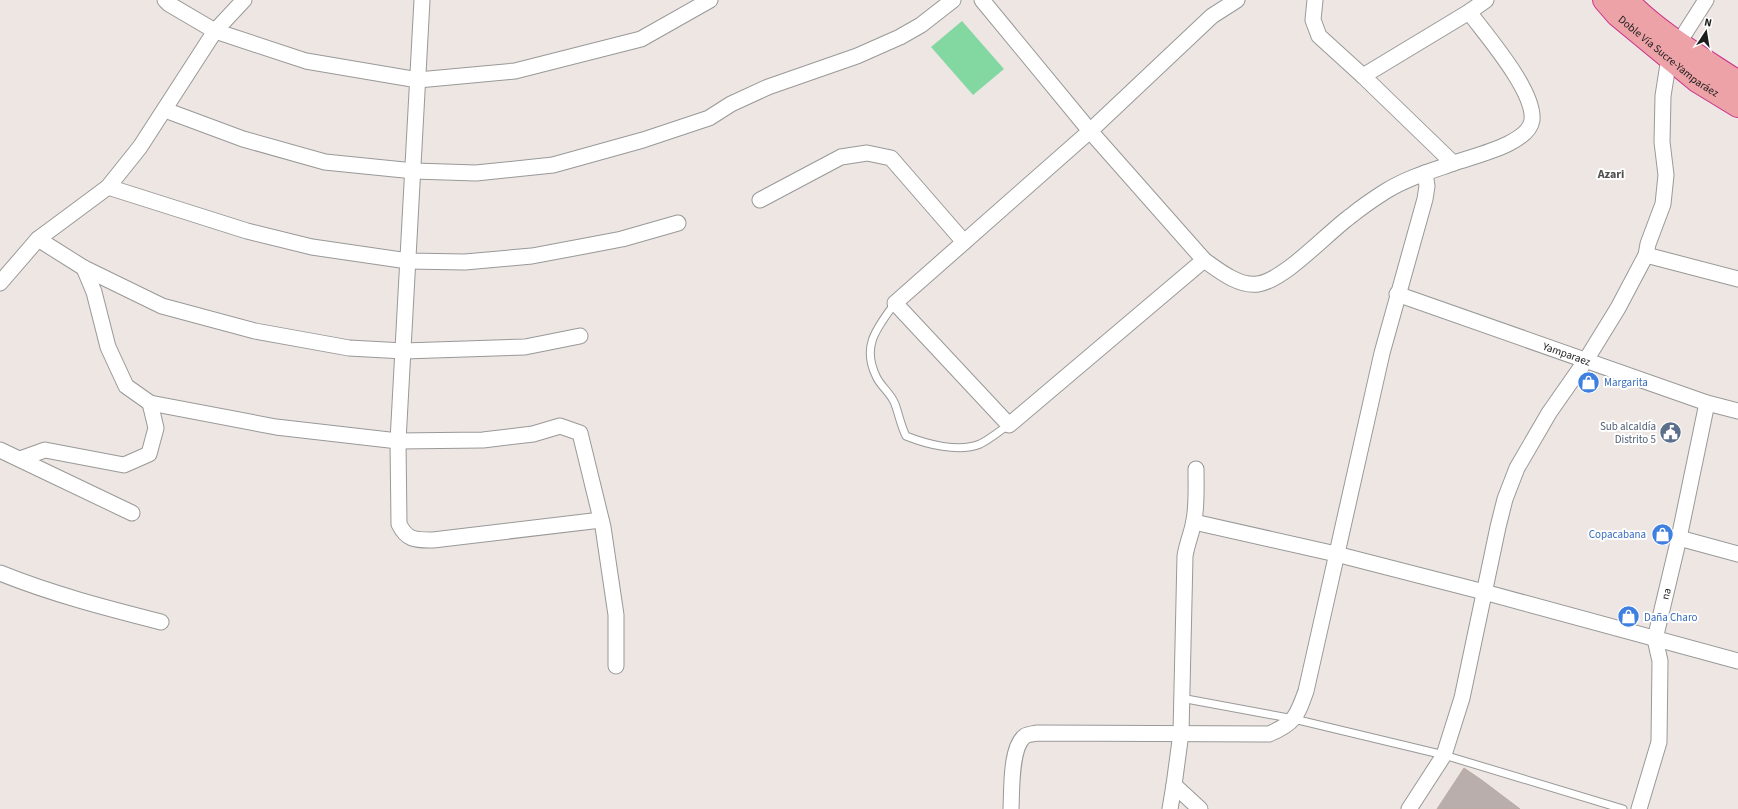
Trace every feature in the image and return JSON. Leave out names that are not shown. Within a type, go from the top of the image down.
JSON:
[{"type":"highway","name":"Doble Vía Sucre-Yamparáez","points":[[1604,0],[1617,15],[1674,51],[1738,82]]},
{"type":"highway","name":"Doble Vía Sucre-Yamparáez","points":[[1627,0],[1674,51],[1697,81],[1738,106]]},
{"type":"street","points":[[165,0],[169,4],[215,31],[306,61],[418,80],[515,71],[641,39],[710,0]]},
{"type":"street","points":[[2,278],[38,239],[108,187],[140,147],[215,31],[244,0]]},
{"type":"street","points":[[422,0],[414,171],[398,441],[399,524],[403,533],[416,540],[433,540],[601,520]]},
{"type":"street","points":[[165,110],[243,139],[325,162],[414,171],[476,172],[553,165],[643,140],[709,118],[731,104],[768,87],[857,56],[900,37],[920,25],[953,0]]},
{"type":"street","points":[[982,0],[1090,130],[1204,260],[1226,276],[1242,282],[1257,284],[1280,276],[1351,215],[1387,190],[1425,173],[1515,141],[1528,129],[1532,120],[1531,106],[1523,85],[1469,12]]},
{"type":"street","points":[[1204,260],[1009,425],[895,303],[1090,130],[1212,16],[1237,0]]},
{"type":"street","points":[[1315,0],[1313,20],[1319,36],[1363,76],[1453,163]]},
{"type":"street","points":[[1363,76],[1469,12],[1486,0]]},
{"type":"street","points":[[1409,809],[1444,755],[1462,698],[1505,499],[1517,468],[1549,413],[1586,360],[1618,308],[1646,255],[1648,244],[1663,204],[1666,175],[1662,142],[1663,96],[1674,51],[1706,0]]},
{"type":"street","points":[[760,200],[841,157],[867,153],[891,158],[964,242]]},
{"type":"street","points":[[1011,809],[1015,754],[1019,742],[1026,735],[1037,733],[1269,734],[1282,729],[1294,719],[1306,691],[1336,554],[1397,294],[1425,199],[1427,186],[1425,173]]},
{"type":"street","points":[[108,187],[254,233],[312,247],[408,260],[464,262],[532,256],[622,239],[678,223]]},
{"type":"street","points":[[38,239],[84,268],[162,306],[255,331],[349,348],[404,351],[524,347],[580,336]]},
{"type":"street","points":[[1646,255],[1738,279]]},
{"type":"street","points":[[84,268],[94,292],[108,347],[126,386],[150,403],[276,427],[398,441],[483,440],[533,434],[560,426],[580,433],[601,520],[616,615],[616,666]]},
{"type":"street","name":"Yamparaez","points":[[1397,294],[1707,403],[1738,411]]},
{"type":"street","points":[[20,459],[45,450],[124,466],[149,454],[156,428],[150,403]]},
{"type":"street","name":"na","points":[[1639,809],[1659,742],[1660,661],[1656,639],[1707,403]]},
{"type":"street","points":[[0,450],[132,513]]},
{"type":"street","points":[[1170,809],[1181,733],[1185,556],[1187,543],[1192,532],[1194,522],[1196,469]]},
{"type":"street","points":[[1194,522],[1336,554],[1484,592],[1738,661]]},
{"type":"street","points":[[1679,538],[1738,554]]},
{"type":"street","points":[[0,572],[36,588],[161,622]]},
{"type":"street","points":[[1174,785],[1200,809]]},
{"type":"lane","points":[[895,303],[874,333],[869,354],[876,376],[895,404],[900,424],[906,436],[922,443],[957,448],[979,444],[1009,425]]},
{"type":"lane","points":[[1181,698],[1294,719],[1444,755],[1623,809]]},
{"type":"green space","points":[[962,21],[1004,69],[973,95],[931,47]]},
{"type":"building","points":[[1464,768],[1483,781],[1520,809],[1437,809]]},
{"type":"place","name":"Margarita","points":[[1589,382]]},
{"type":"place","name":"Sub alcaldía Distrito 5","points":[[1671,432]]},
{"type":"place","name":"Copacabana","points":[[1662,534]]},
{"type":"place","name":"Daña Charo","points":[[1629,617]]},
{"type":"district","name":"Azari","points":[[1611,174]]}]
